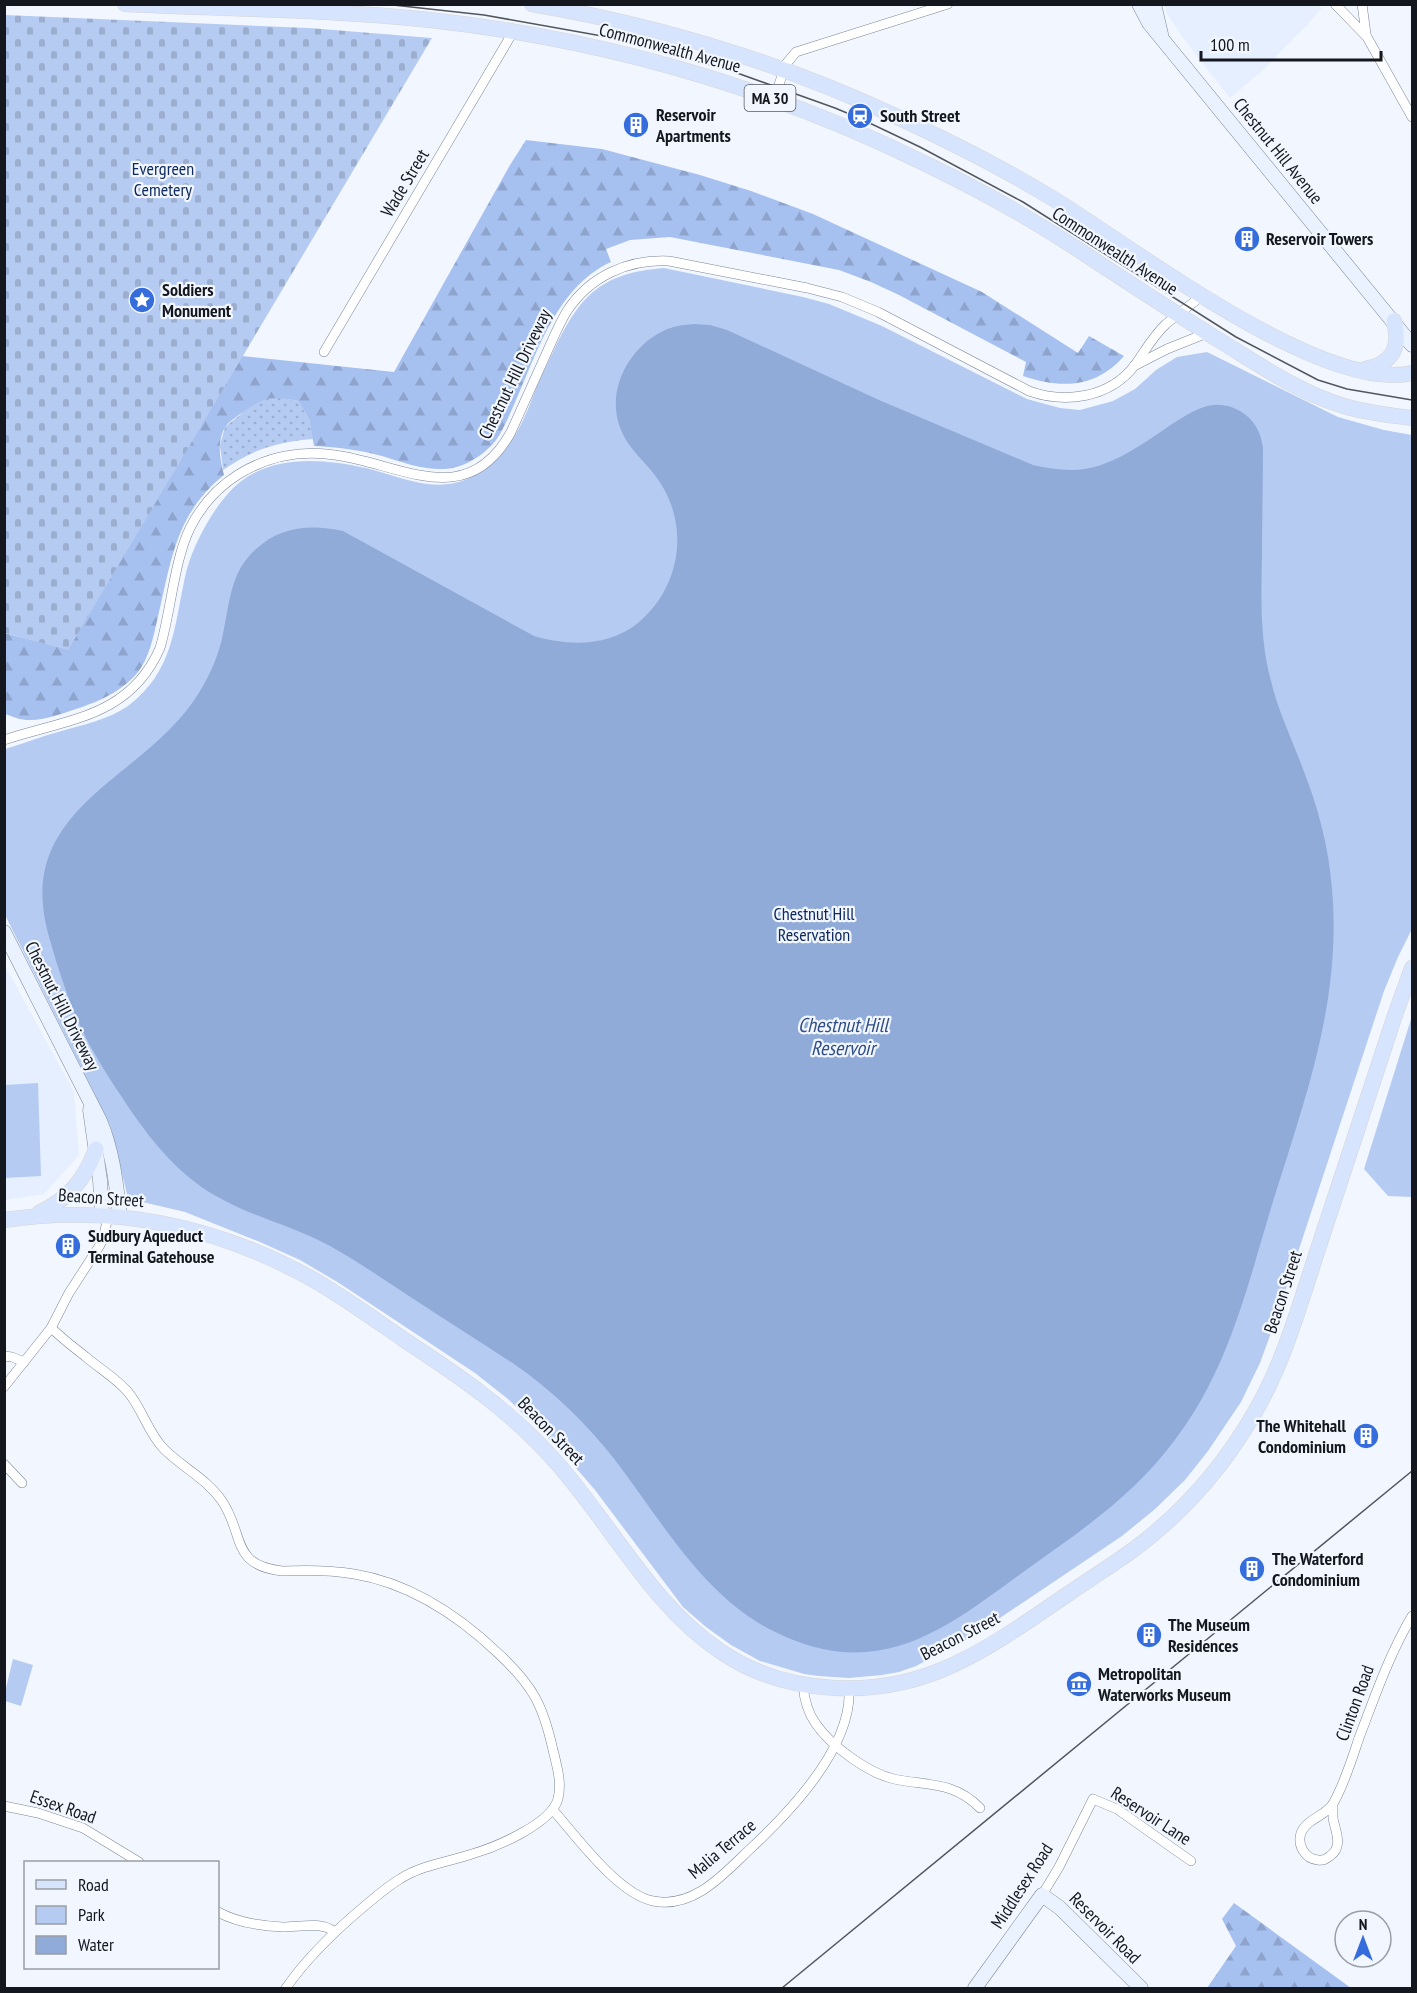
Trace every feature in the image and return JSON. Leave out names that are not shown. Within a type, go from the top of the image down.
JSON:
[{"type":"main road","name":"Commonwealth Avenue","points":[[125,4],[295,8],[406,18],[513,32],[645,59],[684,70],[774,99],[845,127],[996,200],[1269,371],[1334,402],[1365,411],[1413,418]]},
{"type":"main road","name":"Commonwealth Avenue","points":[[532,4],[638,27],[713,48],[783,70],[891,113],[992,163],[1087,219],[1203,295],[1294,346],[1356,370],[1386,374],[1413,373]]},
{"type":"main road","points":[[1131,4],[1149,23]]},
{"type":"main road","name":"Chestnut Hill Avenue","points":[[1139,4],[1149,23],[1413,345]]},
{"type":"main road","name":"Chestnut Hill Avenue","points":[[1154,4],[1161,36]]},
{"type":"main road","points":[[1356,370],[1377,366],[1391,356],[1396,339],[1394,321]]},
{"type":"main road","name":"Chestnut Hill Driveway","points":[[4,932],[10,956],[100,1121],[111,1153],[110,1215]]},
{"type":"main road","name":"Beacon Street","points":[[4,1220],[33,1216],[110,1215],[198,1232],[237,1244],[275,1260],[315,1281],[450,1370],[501,1407],[556,1462],[600,1515],[664,1601],[686,1625],[713,1647],[741,1664],[772,1677],[802,1684],[849,1688],[884,1685],[919,1678],[949,1667],[984,1649],[1132,1550],[1166,1523],[1211,1477],[1256,1410],[1285,1347],[1394,1018],[1413,968]]},
{"type":"main road","name":"Chestnut Hill Driveway","points":[[88,1096],[100,1180],[110,1215]]},
{"type":"main road","points":[[33,1216],[57,1203],[75,1188],[88,1169],[96,1149]]},
{"type":"main road","name":"Middlesex Road","points":[[975,1989],[1042,1895]]},
{"type":"main road","name":"Reservoir Road","points":[[1042,1895],[1060,1908],[1141,1989]]},
{"type":"street","points":[[774,99],[783,70],[796,52],[948,4]]},
{"type":"street","points":[[1335,4],[1367,37],[1413,117]]},
{"type":"street","points":[[1362,4],[1367,37]]},
{"type":"street","name":"Wade Street","points":[[324,352],[513,32]]},
{"type":"street","name":"Chestnut Hill Driveway","points":[[4,740],[92,715],[112,705],[139,682],[160,648],[181,552],[190,527],[205,504],[246,470],[268,460],[314,453],[350,458],[412,475],[436,479],[471,471],[490,459],[505,443],[511,432],[567,310],[576,298],[597,279],[622,266],[645,261],[669,261],[842,297],[878,312],[1042,396],[1065,398],[1089,395],[1113,385],[1134,366],[1151,341],[1166,325],[1203,295]]},
{"type":"street","name":"Chestnut Hill Driveway","points":[[1134,366],[1167,349],[1208,333]]},
{"type":"street","points":[[4,1387],[51,1328],[69,1293],[100,1245],[110,1215]]},
{"type":"street","points":[[51,1328],[122,1386],[138,1407],[155,1439],[217,1494],[228,1511],[243,1551],[252,1562],[282,1571],[355,1574],[400,1588],[435,1604],[470,1628],[506,1660],[529,1686],[548,1730],[559,1779],[558,1801],[553,1810],[535,1824],[496,1845],[425,1867],[401,1878],[335,1932],[298,1970],[286,1989]]},
{"type":"street","points":[[4,1356],[24,1362]]},
{"type":"street","points":[[4,1464],[22,1483]]},
{"type":"street","name":"Clinton Road","points":[[1333,1804],[1306,1824],[1300,1834],[1300,1844],[1305,1854],[1315,1860],[1324,1860],[1333,1854],[1338,1846],[1333,1804],[1348,1770],[1386,1665],[1413,1616]]},
{"type":"street","points":[[802,1684],[810,1714],[816,1724],[862,1765],[883,1775],[952,1789],[971,1799],[980,1808]]},
{"type":"street","points":[[835,1743],[846,1717],[849,1688]]},
{"type":"street","name":"Malia Terrace","points":[[553,1810],[593,1856],[633,1892],[654,1901],[680,1900],[714,1883],[782,1819],[808,1790],[835,1743]]},
{"type":"street","name":"Reservoir Lane","points":[[1093,1799],[1117,1809],[1191,1861]]},
{"type":"street","name":"Middlesex Road","points":[[1042,1895],[1059,1867],[1093,1799]]},
{"type":"street","name":"Essex Road","points":[[4,1806],[46,1815],[82,1828],[135,1861]]},
{"type":"street","points":[[219,1912],[250,1924],[284,1927],[324,1926],[335,1932]]},
{"type":"shaded area","points":[[1165,5],[1318,5],[1322,8],[1306,26],[1262,71],[1230,98],[1183,38],[1166,12]]},
{"type":"shaded area","points":[[4,964],[74,1092],[79,1155],[44,1194],[5,1200]]},
{"type":"green space","name":"Evergreen Cemetery","points":[[5,15],[309,28],[432,38],[68,650],[5,633]]},
{"type":"green space","points":[[526,140],[602,149],[751,191],[813,214],[982,292],[1078,353],[1089,336],[1124,356],[1113,367],[1090,380],[1065,384],[1037,380],[1023,376],[1026,362],[899,295],[839,270],[670,237],[630,240],[606,249],[611,262],[589,275],[571,293],[543,338],[496,441],[468,463],[444,469],[428,468],[365,452],[314,446],[309,419],[298,401],[268,399],[234,418],[225,427],[220,440],[220,458],[224,475],[207,490],[194,507],[177,542],[150,648],[138,672],[110,695],[58,715],[27,720],[5,714],[4,633],[68,649],[242,356],[394,372]]},
{"type":"green space","name":"Chestnut Hill Reservoir","points":[[664,268],[829,304],[882,326],[1027,399],[1060,408],[1080,410],[1113,401],[1135,389],[1156,370],[1177,357],[1207,352],[1338,417],[1412,435],[1412,929],[1384,991],[1260,1363],[1241,1402],[1208,1451],[1185,1480],[1154,1510],[1122,1536],[968,1639],[916,1666],[882,1675],[849,1678],[804,1674],[760,1661],[731,1645],[683,1607],[595,1490],[564,1454],[508,1399],[475,1373],[339,1283],[300,1260],[185,1212],[134,1200],[127,1194],[110,1125],[5,915],[5,749],[112,715],[128,706],[143,693],[163,664],[169,648],[193,552],[206,525],[231,490],[254,473],[269,467],[301,461],[334,462],[436,485],[465,480],[479,473],[497,459],[511,441],[523,421],[565,329],[585,300],[609,281],[624,275]]},
{"type":"green space","points":[[277,397],[298,401],[309,419],[313,439],[266,448],[223,470],[220,445],[225,427],[257,401]]},
{"type":"green space","points":[[1412,1016],[1412,1197],[1388,1196],[1364,1169]]},
{"type":"green space","points":[[38,1083],[41,1176],[5,1178],[5,1085]]},
{"type":"green space","points":[[13,1659],[33,1665],[21,1706],[5,1701]]},
{"type":"green space","points":[[1234,1903],[1351,1988],[1207,1988],[1236,1946],[1222,1919]]},
{"type":"water","name":"Chestnut Hill Reservoir","points":[[694,324],[710,325],[727,330],[879,400],[1033,465],[1050,468],[1067,470],[1093,468],[1111,461],[1138,447],[1187,415],[1207,406],[1227,406],[1245,414],[1256,426],[1263,448],[1262,604],[1267,666],[1277,703],[1313,798],[1328,858],[1334,931],[1326,1012],[1318,1051],[1244,1298],[1223,1356],[1195,1411],[1177,1437],[1144,1476],[1088,1525],[970,1610],[914,1641],[885,1649],[854,1653],[822,1649],[786,1637],[758,1623],[733,1605],[711,1584],[670,1536],[604,1446],[581,1420],[542,1385],[514,1364],[340,1252],[316,1239],[244,1210],[216,1196],[190,1178],[157,1146],[129,1108],[88,1043],[69,1000],[54,955],[42,894],[49,857],[65,826],[90,799],[177,722],[200,691],[217,656],[232,588],[241,567],[247,558],[266,541],[286,531],[319,528],[343,531],[534,636],[560,642],[588,642],[614,637],[638,623],[652,609],[671,576],[676,558],[677,539],[670,502],[661,484],[629,445],[621,430],[617,416],[618,386],[630,360],[650,339],[671,328]]},
{"type":"tram line","points":[[384,4],[484,15],[602,36],[726,69],[835,108],[920,147],[1023,202],[1236,337],[1318,380],[1347,389],[1412,400]]},
{"type":"tram line","points":[[782,1988],[1412,1471]]},
{"type":"place","name":"South Street","points":[[860,116]]},
{"type":"place","name":"Reservoir Apartments","points":[[636,125]]},
{"type":"place","name":"Reservoir Towers","points":[[1247,239]]},
{"type":"place","name":"Soldiers Monument","points":[[142,300]]},
{"type":"place","name":"Sudbury Aqueduct Terminal Gatehouse","points":[[68,1246]]},
{"type":"place","name":"The Whitehall Condominium","points":[[1366,1436]]},
{"type":"place","name":"The Waterford Condominium","points":[[1252,1569]]},
{"type":"place","name":"The Museum Residences","points":[[1149,1635]]},
{"type":"place","name":"Metropolitan Waterworks Museum","points":[[1079,1684]]},
{"type":"park label","name":"Chestnut Hill Reservation","points":[[814,924]]}]
